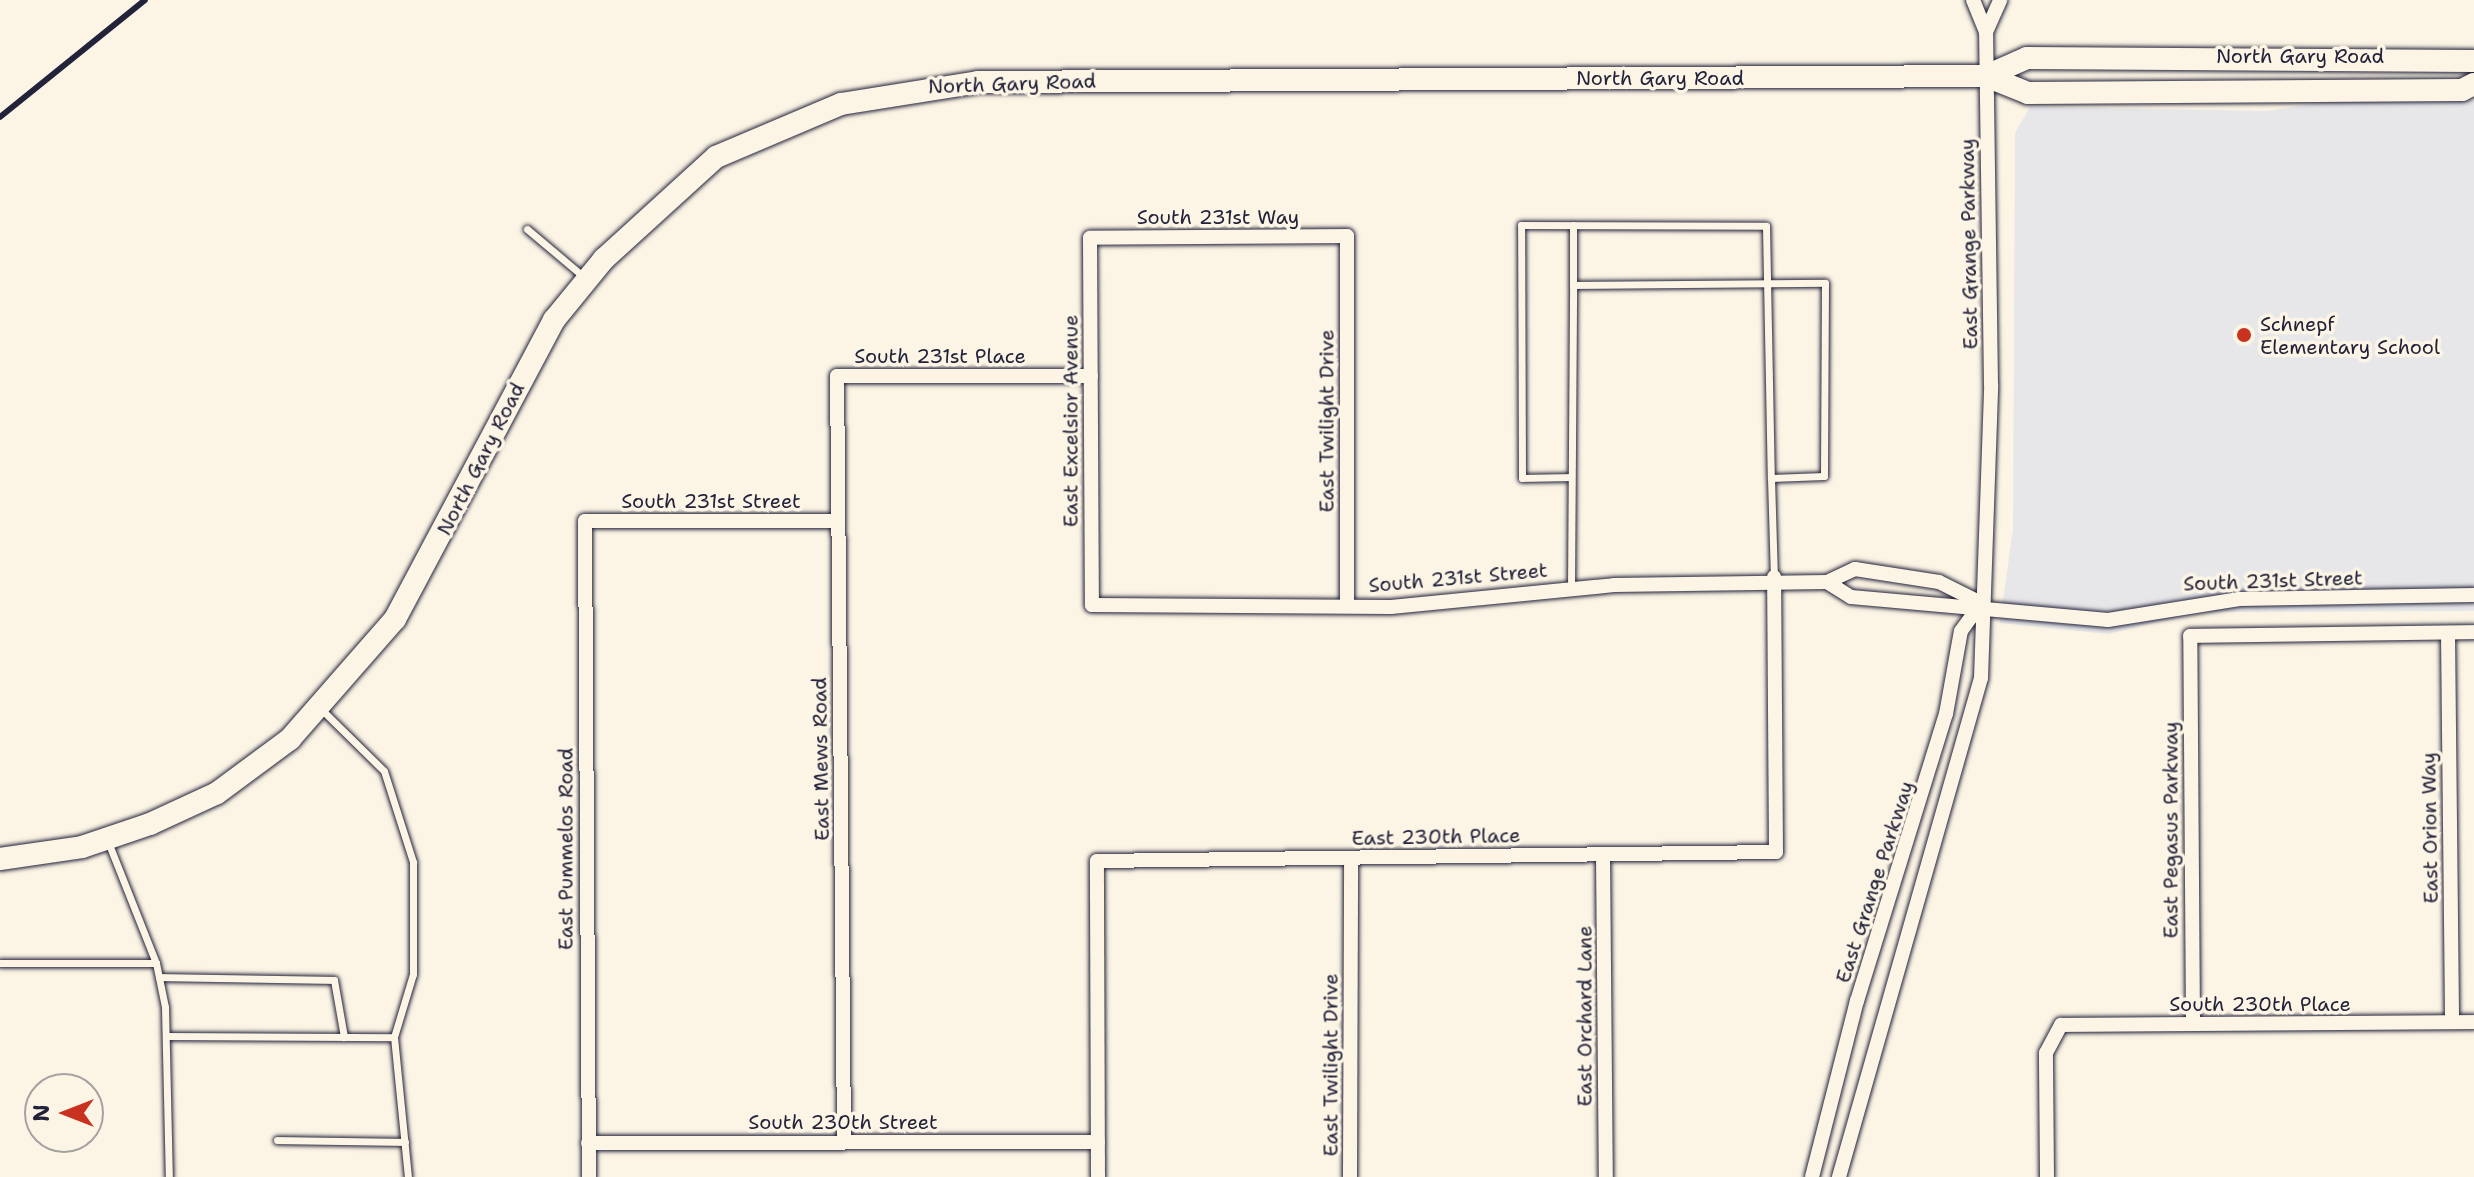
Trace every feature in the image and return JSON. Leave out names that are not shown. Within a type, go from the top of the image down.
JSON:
[{"type":"main road","name":"North Gary Road","points":[[1986,76],[2027,58],[2474,61]]},
{"type":"main road","name":"North Gary Road","points":[[0,859],[108,840],[217,793],[321,709],[428,566],[513,393],[587,280],[667,195],[716,157],[841,104],[914,87],[1986,76],[2028,93],[2462,90],[2474,84]]},
{"type":"street","points":[[1973,0],[1986,32]]},
{"type":"street","points":[[1986,32],[2000,0]]},
{"type":"street","name":"East Grange Parkway","points":[[1839,1177],[1971,725],[1986,629],[1981,603],[1991,468],[1986,32]]},
{"type":"street","name":"South 231st Way","points":[[1090,238],[1347,236]]},
{"type":"street","name":"East Twilight Drive","points":[[1347,236],[1347,606]]},
{"type":"street","name":"East Excelsior Avenue","points":[[1090,238],[1092,605]]},
{"type":"street","name":"South 231st Place","points":[[837,376],[1091,376]]},
{"type":"street","name":"East Mews Road","points":[[837,376],[844,1141]]},
{"type":"street","name":"South 231st Street","points":[[585,521],[838,521]]},
{"type":"street","name":"East Pummelos Road","points":[[585,521],[589,1177]]},
{"type":"street","name":"South 231st Street","points":[[1827,582],[1855,569],[1939,582],[1981,603]]},
{"type":"street","name":"South 231st Street","points":[[1092,605],[1347,606],[1774,577],[1827,582],[1851,597],[1936,608],[1981,603],[2108,620],[2239,599],[2474,595]]},
{"type":"street","name":"East 230th Place","points":[[1098,1142],[1097,861],[1776,852],[1774,577]]},
{"type":"street","name":"East Grange Parkway","points":[[1812,1177],[1857,1001],[1946,714],[1961,631],[1981,603]]},
{"type":"street","points":[[2448,633],[2474,632]]},
{"type":"street","name":"East Pegasus Parkway","points":[[2193,1024],[2190,636],[2448,633]]},
{"type":"street","name":"East Orion Way","points":[[2448,633],[2452,1022]]},
{"type":"street","name":"East Orchard Lane","points":[[1603,854],[1606,1177]]},
{"type":"street","name":"East Twilight Drive","points":[[1350,1177],[1351,858]]},
{"type":"street","name":"South 230th Place","points":[[2047,1177],[2051,1037],[2061,1025],[2474,1022]]},
{"type":"street","points":[[1098,1142],[1098,1177]]},
{"type":"street","name":"South 230th Street","points":[[588,1143],[1098,1142]]},
{"type":"lane","points":[[1571,477],[1522,478],[1521,225],[1766,226],[1770,284],[1774,577]]},
{"type":"lane","points":[[1571,589],[1573,225]]},
{"type":"lane","points":[[527,229],[587,280]]},
{"type":"lane","points":[[1573,285],[1825,283],[1824,476],[1771,478]]},
{"type":"lane","points":[[321,709],[384,771],[404,821],[413,862],[413,974],[394,1037],[408,1177]]},
{"type":"lane","points":[[108,840],[159,977],[167,1036],[169,1177]]},
{"type":"lane","points":[[0,963],[156,963]]},
{"type":"lane","points":[[159,977],[334,980],[344,1037]]},
{"type":"lane","points":[[167,1036],[394,1037]]},
{"type":"lane","points":[[277,1140],[405,1142]]},
{"type":"shaded area","name":"Schnepf Elementary School","points":[[2474,100],[2474,611],[2199,612],[2108,634],[2000,623],[2013,529],[2015,133],[2030,107],[2266,111],[2335,101]]},
{"type":"railway","points":[[0,117],[145,0]]},
{"type":"place","name":"Schnepf Elementary School","points":[[2244,335]]}]
